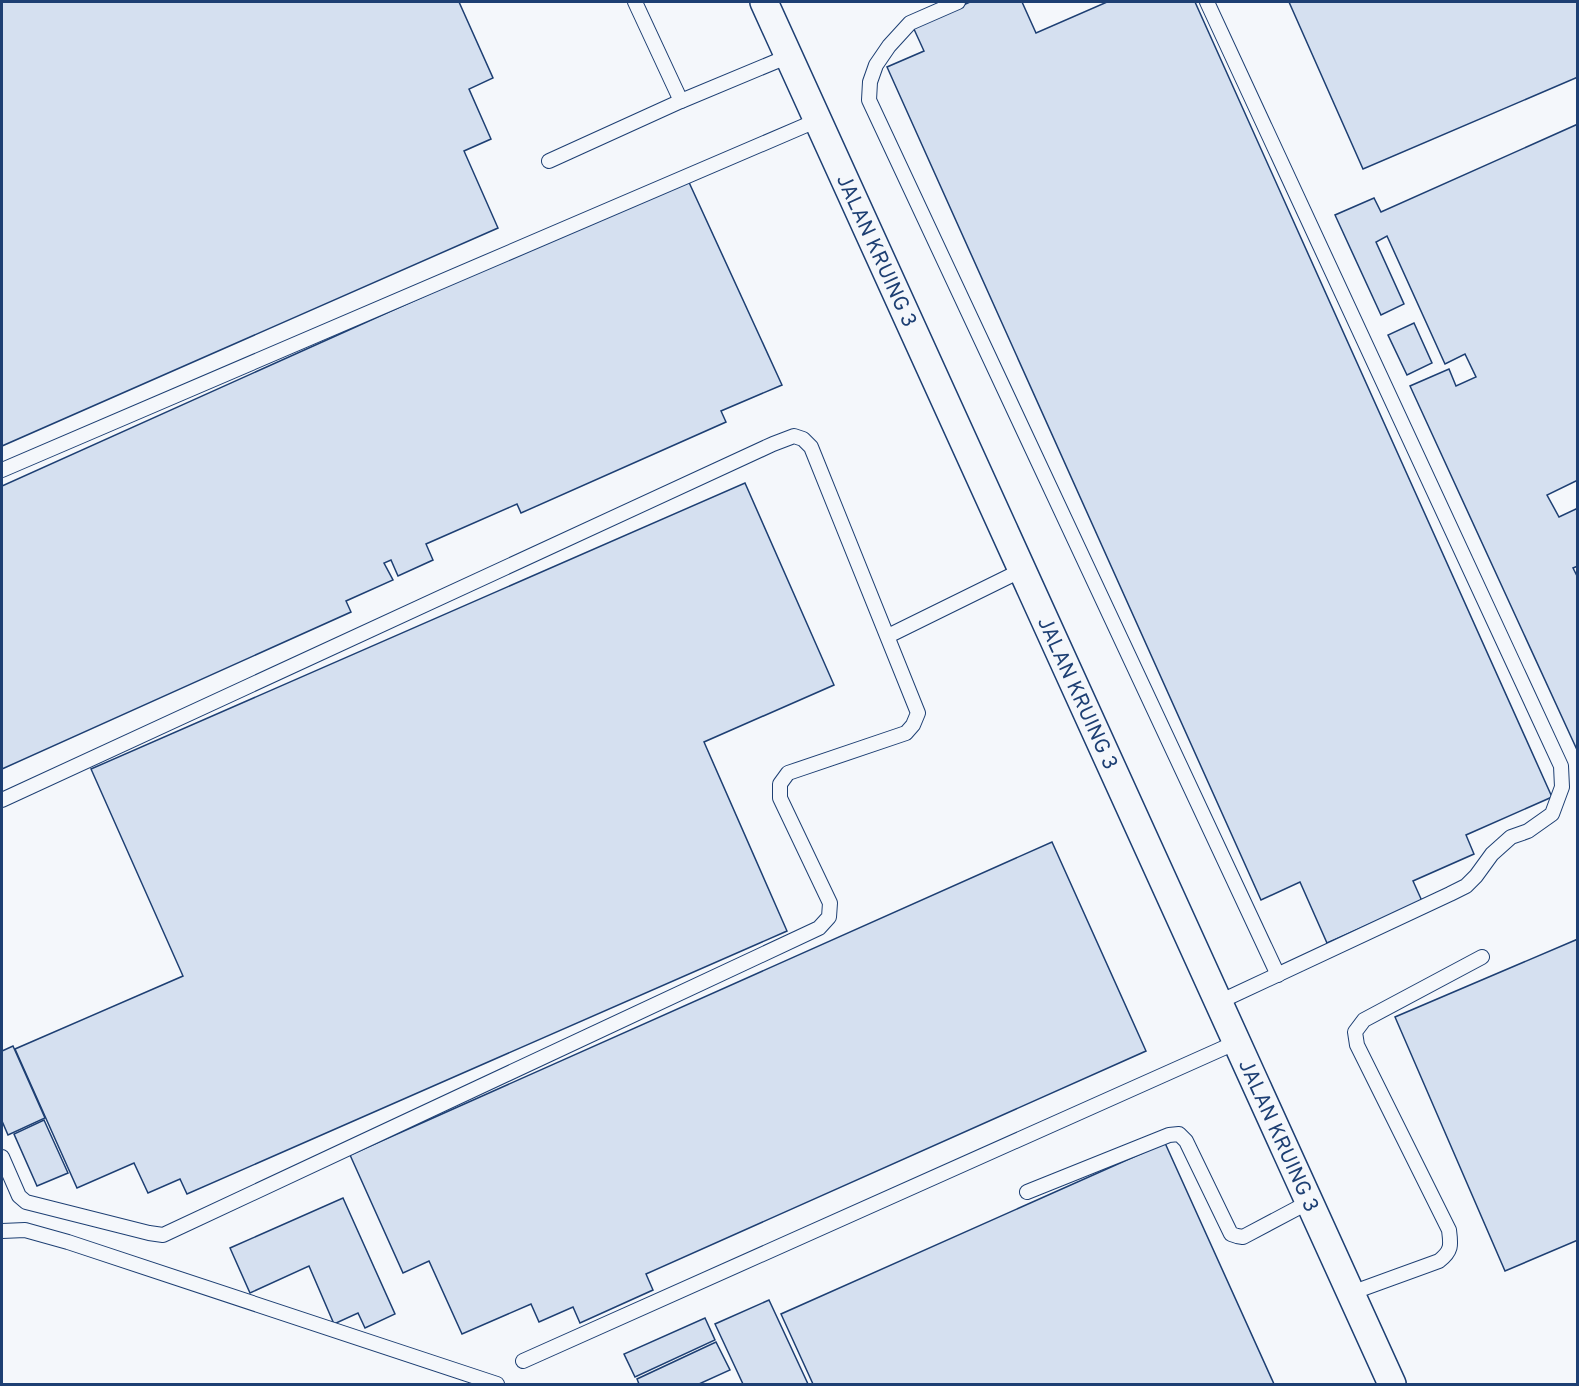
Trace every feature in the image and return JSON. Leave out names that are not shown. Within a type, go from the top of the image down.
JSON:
[{"type":"street","name":"JALAN KRUING 3","points":[[764,2],[1392,1384]]},
{"type":"lane","points":[[635,2],[681,101]]},
{"type":"lane","points":[[958,2],[910,23],[889,46],[876,65],[870,82],[869,100],[1278,975]]},
{"type":"lane","points":[[1207,2],[1561,766],[1562,787],[1552,814],[1528,831],[1511,837],[1492,854],[1466,886],[1218,1002]]},
{"type":"lane","points":[[549,161],[681,101],[789,56]]},
{"type":"lane","points":[[2,470],[818,120]]},
{"type":"lane","points":[[2,800],[794,436],[807,442],[811,447],[918,713],[913,725],[906,733],[788,773],[780,784],[780,798],[830,903],[829,917],[819,928],[163,1235],[155,1235],[26,1202],[20,1196],[2,1157]]},
{"type":"lane","points":[[888,636],[1022,570]]},
{"type":"lane","points":[[1351,1293],[1439,1261],[1446,1255],[1451,1245],[1449,1230],[1357,1045],[1356,1032],[1364,1020],[1482,957]]},
{"type":"lane","points":[[523,1361],[1237,1042]]},
{"type":"lane","points":[[1027,1192],[1169,1135],[1179,1134],[1186,1141],[1231,1234],[1243,1237],[1309,1202]]},
{"type":"lane","points":[[2,1231],[25,1230],[68,1242],[497,1384]]},
{"type":"building","points":[[2,2],[459,2],[493,78],[469,89],[491,139],[464,151],[498,228],[2,446]]},
{"type":"building","points":[[970,2],[1022,2],[1036,33],[1107,2],[1195,2],[1552,797],[1466,835],[1474,854],[1413,881],[1422,901],[1327,943],[1300,882],[1261,900],[887,67],[924,51],[913,27]]},
{"type":"building","points":[[1289,2],[1578,2],[1578,77],[1363,169]]},
{"type":"building","points":[[1578,124],[1578,480],[1547,495],[1559,517],[1578,508],[1578,566],[1573,568],[1578,578],[1578,752],[1410,386],[1449,369],[1456,386],[1476,377],[1465,354],[1445,364],[1387,236],[1376,242],[1404,304],[1381,315],[1335,215],[1374,198],[1381,212]]},
{"type":"building","points":[[687,178],[782,385],[721,411],[726,422],[521,513],[517,504],[426,544],[433,560],[398,576],[391,560],[384,563],[393,580],[346,601],[351,612],[2,769],[2,486]]},
{"type":"building","points":[[1414,323],[1432,363],[1407,375],[1388,335]]},
{"type":"building","points":[[745,483],[834,685],[704,742],[787,931],[187,1194],[180,1179],[148,1193],[134,1163],[77,1188],[15,1049],[183,976],[91,769]]},
{"type":"building","points":[[1052,842],[1146,1051],[646,1274],[653,1290],[580,1323],[573,1307],[539,1322],[531,1304],[462,1334],[429,1261],[403,1273],[350,1155]]},
{"type":"building","points":[[1578,939],[1578,1240],[1505,1271],[1395,1017]]},
{"type":"building","points":[[13,1046],[45,1118],[8,1135],[2,1121],[2,1051]]},
{"type":"building","points":[[44,1120],[68,1173],[37,1186],[14,1134]]},
{"type":"building","points":[[1165,1143],[1274,1384],[813,1384],[781,1314]]},
{"type":"building","points":[[343,1198],[395,1314],[365,1328],[358,1313],[334,1324],[309,1266],[250,1293],[230,1248]]},
{"type":"building","points":[[769,1300],[808,1384],[743,1384],[715,1324]]},
{"type":"building","points":[[705,1318],[715,1340],[635,1377],[624,1354]]},
{"type":"building","points":[[716,1342],[730,1370],[699,1384],[639,1384],[637,1379]]}]
